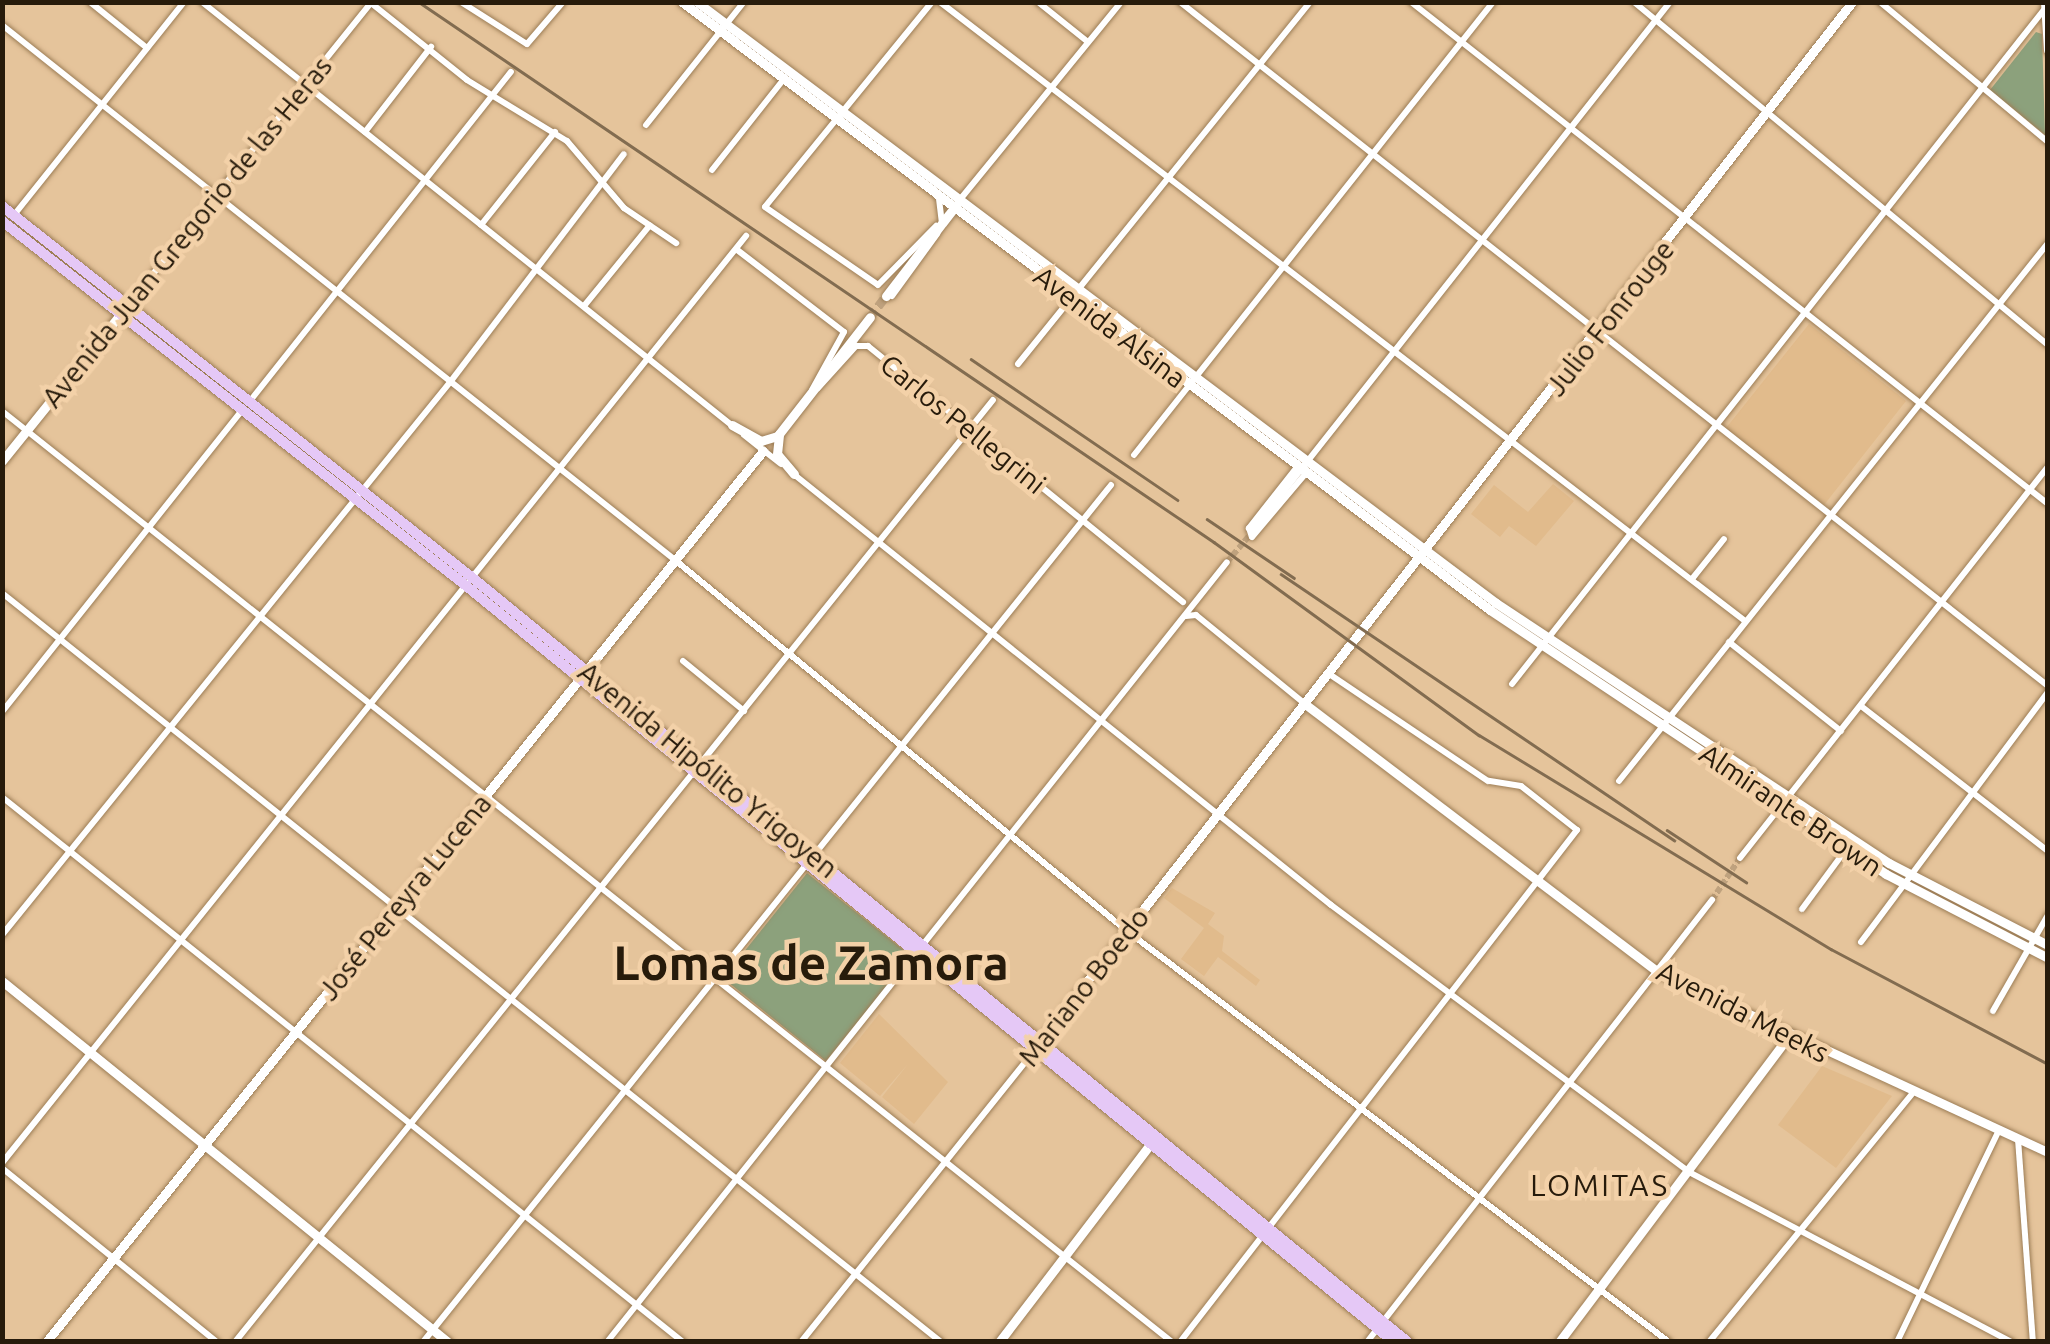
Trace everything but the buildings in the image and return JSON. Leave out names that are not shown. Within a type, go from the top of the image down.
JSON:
[{"type":"main road","name":"Avenida Hipólito Yrigoyen","points":[[2,206],[6,222],[471,583],[1380,1325],[1408,1342]]},
{"type":"main road","name":"Avenida Hipólito Yrigoyen","points":[[1380,1325],[1394,1342]]},
{"type":"street","points":[[90,2],[146,48]]},
{"type":"street","points":[[6,222],[184,2]]},
{"type":"street","points":[[202,2],[1103,718],[1331,905],[1688,1172],[2012,1342]]},
{"type":"street","points":[[461,2],[527,44],[563,2]]},
{"type":"street","name":"Avenida Alsina","points":[[682,2],[723,29],[1303,469],[1546,642]]},
{"type":"street","name":"Avenida Alsina","points":[[697,2],[783,80],[840,118],[939,199],[955,206],[964,217],[1073,294]]},
{"type":"street","points":[[646,125],[744,2]]},
{"type":"street","points":[[1121,2],[1088,42],[1052,87],[955,206],[882,284],[767,212],[936,2],[1052,87],[1396,350],[1745,622]]},
{"type":"street","points":[[1038,2],[1088,42]]},
{"type":"street","points":[[1180,2],[2048,688],[1861,942]]},
{"type":"street","points":[[1018,364],[1310,2]]},
{"type":"street","points":[[1411,2],[2048,504]]},
{"type":"street","points":[[1134,455],[1493,2]]},
{"type":"street","points":[[1634,2],[2048,345]]},
{"type":"street","points":[[1303,469],[1249,528],[1252,536],[1670,2]]},
{"type":"street","name":"Julio Fonrouge","points":[[1363,630],[1514,442],[1852,2]]},
{"type":"street","points":[[1880,2],[2048,142]]},
{"type":"street","points":[[371,3],[494,95],[555,132],[602,181],[676,243]]},
{"type":"street","name":"Avenida Juan Gregorio de las Heras","points":[[2,461],[371,3]]},
{"type":"street","points":[[1512,684],[1888,213],[2046,5]]},
{"type":"street","points":[[2046,5],[2048,50]]},
{"type":"street","points":[[2,26],[675,560],[1128,931],[1602,1286],[1668,1342]]},
{"type":"street","points":[[366,132],[431,47]]},
{"type":"street","points":[[2,712],[426,180],[450,141],[511,72]]},
{"type":"street","points":[[712,170],[783,80]]},
{"type":"street","points":[[481,225],[555,132]]},
{"type":"street","points":[[2,935],[357,492],[451,381],[624,154]]},
{"type":"street","points":[[889,296],[942,221],[939,199]]},
{"type":"street","points":[[942,221],[964,217]]},
{"type":"street","points":[[584,306],[650,225]]},
{"type":"street","points":[[216,1342],[2,1166],[746,236]]},
{"type":"street","points":[[1619,780],[2048,243]]},
{"type":"street","points":[[736,249],[844,332],[812,390]]},
{"type":"street","points":[[794,474],[777,454],[779,434],[870,316]]},
{"type":"street","name":"Carlos Pellegrini","points":[[812,390],[862,344],[1183,602]]},
{"type":"street","points":[[235,1342],[600,887],[882,544],[993,400]]},
{"type":"street","points":[[2,411],[1172,1342]]},
{"type":"street","points":[[732,425],[761,441],[779,434]]},
{"type":"street","name":"José Pereyra Lucena","points":[[46,1342],[763,451]]},
{"type":"street","points":[[1740,858],[2048,467]]},
{"type":"street","points":[[1254,529],[1303,469]]},
{"type":"street","points":[[423,1342],[1111,485]]},
{"type":"street","points":[[1692,579],[1724,539]]},
{"type":"street","points":[[1184,616],[1183,602],[1225,558],[1232,559],[1199,603],[1200,618]]},
{"type":"street","points":[[607,1342],[1014,836],[1227,562]]},
{"type":"street","points":[[2,593],[941,1342]]},
{"type":"street","points":[[1184,616],[1200,618],[1304,704]]},
{"type":"street","name":"Mariano Boedo","points":[[801,1342],[1363,630]]},
{"type":"street","name":"Almirante Brown","points":[[1546,642],[1903,884],[2048,958]]},
{"type":"street","points":[[1728,642],[1841,730]]},
{"type":"street","points":[[683,661],[744,712]]},
{"type":"street","points":[[1180,1342],[1578,830],[1520,786],[1492,783],[1328,673]]},
{"type":"street","name":"Avenida Meeks","points":[[1304,704],[1658,972],[1912,1094],[2048,1152]]},
{"type":"street","points":[[1861,706],[2048,850]]},
{"type":"street","points":[[2,797],[682,1342]]},
{"type":"street","name":"Almirante Brown","points":[[1785,801],[1910,875],[2048,945]]},
{"type":"street","points":[[1802,909],[1847,848]]},
{"type":"street","points":[[1367,1342],[1712,900]]},
{"type":"street","points":[[1994,1012],[2048,915]]},
{"type":"street","points":[[2,981],[448,1342]]},
{"type":"street","points":[[1559,1342],[1788,1036]]},
{"type":"street","points":[[1709,1342],[1912,1094]]},
{"type":"street","points":[[1897,1342],[2000,1130]]},
{"type":"street","points":[[2018,1138],[2033,1342]]},
{"type":"street","points":[[999,1342],[1154,1140]]},
{"type":"shaded area","points":[[1809,324],[1906,401],[1824,505],[1726,428]]},
{"type":"shaded area","points":[[1553,484],[1574,501],[1536,546],[1509,526],[1500,537],[1471,514],[1494,485],[1528,512]]},
{"type":"shaded area","points":[[1172,888],[1215,913],[1208,924],[1224,936],[1222,951],[1260,980],[1256,986],[1218,957],[1204,976],[1181,959],[1204,928],[1164,898]]},
{"type":"shaded area","points":[[879,1014],[948,1082],[914,1124],[882,1097],[908,1064],[880,1096],[840,1063]]},
{"type":"shaded area","points":[[1822,1066],[1892,1096],[1836,1168],[1778,1125]]},
{"type":"green space","points":[[2036,32],[2042,34],[2045,135],[1990,90]]},
{"type":"green space","points":[[807,873],[911,956],[826,1061],[723,978]]},
{"type":"tunnel","points":[[870,317],[886,296]]},
{"type":"tunnel","points":[[1227,562],[1254,530]]},
{"type":"tunnel","points":[[1712,900],[1740,858]]},
{"type":"railway","points":[[419,2],[1214,542],[1479,735],[1831,949],[2048,1064]]},
{"type":"railway","points":[[971,359],[1178,500]]},
{"type":"railway","points":[[1207,519],[1294,578]]},
{"type":"railway","points":[[1281,574],[1674,840]]},
{"type":"railway","points":[[1667,830],[1746,882]]},
{"type":"district","name":"Lomas de Zamora","points":[[811,963]]},
{"type":"district","name":"LOMITAS","points":[[1600,1185]]}]
